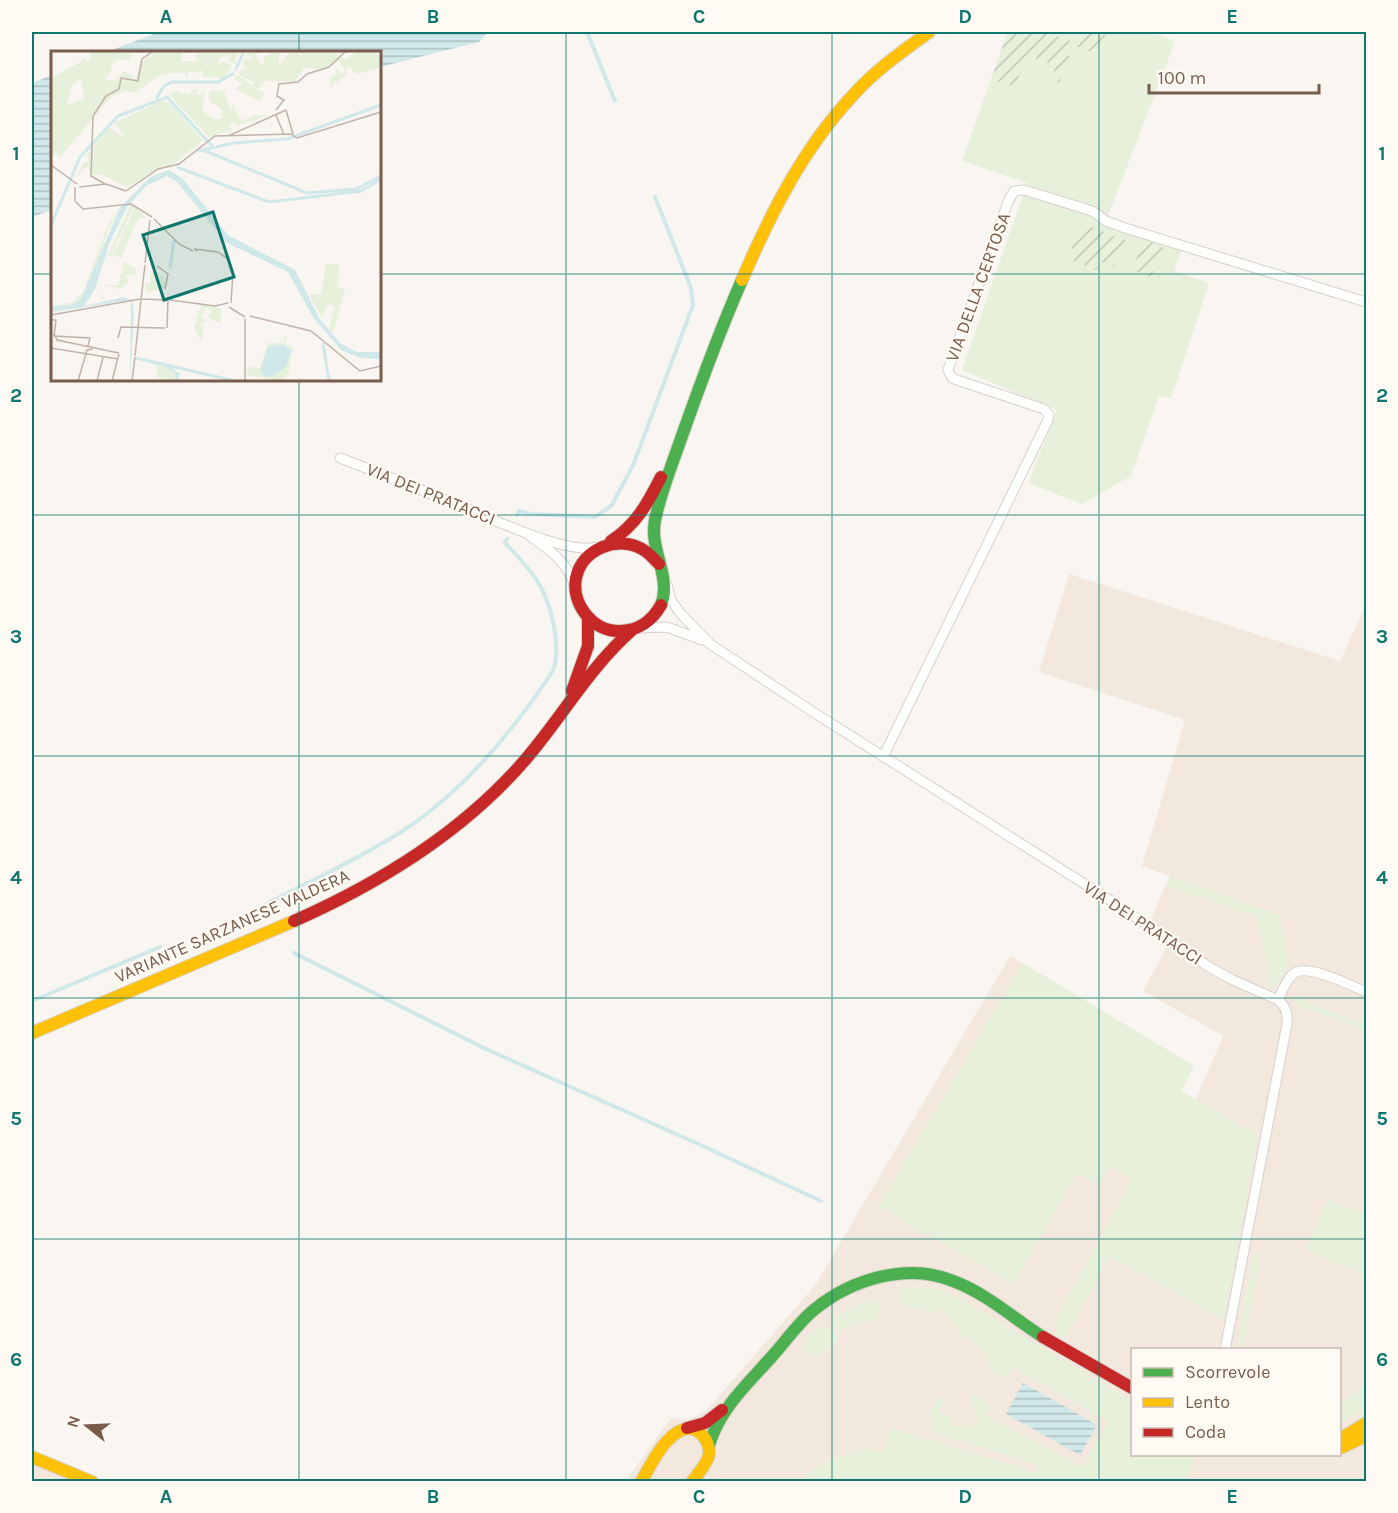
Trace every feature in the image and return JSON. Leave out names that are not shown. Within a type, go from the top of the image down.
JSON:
[{"type":"main road","points":[[679,440],[640,516],[627,531],[587,557],[577,576],[578,601],[588,618],[606,629],[621,632],[635,629],[646,623],[657,612],[664,595],[664,577],[654,546],[654,524],[679,440],[751,255],[792,174],[818,134],[848,98],[884,64],[929,32]]},
{"type":"main road","points":[[603,546],[622,542],[637,545],[647,551],[659,564]]},
{"type":"main road","name":"VARIANTE SARZANESE VALDERA","points":[[563,709],[588,652],[588,618]]},
{"type":"main road","name":"VARIANTE SARZANESE VALDERA","points":[[32,1033],[316,911],[399,867],[450,832],[492,795],[526,760],[612,647],[635,629]]},
{"type":"main road","points":[[692,1482],[708,1458],[714,1430],[730,1404],[806,1318],[822,1303],[872,1280],[913,1273],[932,1274],[958,1283],[1057,1346],[1131,1387]]},
{"type":"main road","points":[[640,1482],[677,1431],[705,1423],[730,1404]]},
{"type":"main road","points":[[1341,1438],[1366,1423]]},
{"type":"main road","points":[[687,1428],[701,1433],[709,1445]]},
{"type":"main road","points":[[1341,1448],[1366,1436]]},
{"type":"main road","points":[[32,1457],[92,1482]]},
{"type":"street","name":"VIA DELLA CERTOSA","points":[[883,757],[1049,415],[1044,410],[952,378],[948,370],[1008,202],[1014,191],[1024,190],[1083,208],[1094,212],[1106,221],[1136,231],[1366,302]]},
{"type":"street","name":"VIA DEI PRATACCI","points":[[340,458],[522,530],[569,546],[590,549],[603,546]]},
{"type":"street","name":"VIA DEI PRATACCI","points":[[522,530],[558,556],[570,572],[576,588]]},
{"type":"street","name":"VIA DEI PRATACCI","points":[[664,577],[675,606],[689,624],[710,644],[883,757],[1113,902],[1209,967],[1231,980],[1278,1000]]},
{"type":"street","name":"VIA DEI PRATACCI","points":[[635,629],[667,627],[710,644]]},
{"type":"street","points":[[1225,1348],[1287,1024],[1287,1012],[1278,1000],[1292,975],[1304,971],[1319,973],[1366,992]]},
{"type":"shaded area","points":[[1069,574],[1340,661],[1366,605],[1366,1481],[625,1482],[671,1418],[686,1419],[707,1410],[816,1284],[1010,956],[1194,1066],[1181,1091],[1196,1099],[1223,1036],[1143,991],[1172,937],[1149,923],[1170,876],[1142,866],[1185,720],[1039,672]]},
{"type":"shaded area","points":[[32,1462],[78,1481],[32,1481]]},
{"type":"green space","points":[[1008,32],[1154,32],[1175,42],[1106,221],[1180,246],[1181,252],[1174,271],[1209,283],[1171,399],[1159,396],[1131,476],[1082,504],[1028,483],[1057,410],[962,370],[1027,183],[962,161]]},
{"type":"green space","points":[[1008,32],[1045,32],[1074,42],[1079,32],[1096,32],[1106,35],[1099,55],[1073,45],[1059,83],[1051,80],[1056,65],[1026,56],[1015,87],[991,79]]},
{"type":"green space","points":[[1082,223],[1125,240],[1114,267],[1100,261],[1096,270],[1068,258]]},
{"type":"green space","points":[[1144,239],[1163,247],[1151,277],[1132,270]]},
{"type":"green space","points":[[1170,876],[1279,915],[1289,968],[1272,990],[1258,917],[1166,886]]},
{"type":"green space","points":[[1023,963],[1194,1066],[1181,1091],[1258,1135],[1224,1319],[1109,1257],[1064,1339],[1055,1332],[1058,1315],[1133,1179],[1110,1166],[1099,1185],[1077,1172],[1013,1284],[879,1207]]},
{"type":"green space","points":[[1295,997],[1366,1025],[1366,1032],[1293,1003]]},
{"type":"green space","points":[[1328,1200],[1366,1215],[1366,1275],[1306,1250]]},
{"type":"green space","points":[[1253,1253],[1261,1255],[1242,1348],[1237,1348]]},
{"type":"green space","points":[[930,1287],[950,1293],[1131,1400],[1131,1456],[1195,1456],[1187,1481],[799,1481],[811,1470],[834,1459],[867,1449],[883,1453],[891,1428],[1035,1472],[1037,1465],[932,1432],[930,1411],[939,1396],[945,1400],[938,1412],[953,1418],[950,1426],[979,1425],[971,1397],[976,1394],[986,1399],[985,1402],[991,1406],[986,1415],[1082,1468],[1108,1421],[1013,1368],[1007,1377],[990,1370],[983,1350],[975,1343],[964,1339],[951,1319],[939,1307],[935,1314],[922,1309],[903,1307],[900,1300],[900,1289]]},
{"type":"green space","points":[[871,1301],[880,1306],[877,1319],[855,1323],[841,1330],[836,1328],[833,1318]]},
{"type":"green space","points":[[821,1326],[831,1329],[838,1335],[838,1339],[818,1357],[810,1357],[804,1350],[806,1342]]},
{"type":"green space","points":[[1366,1385],[1366,1406],[1341,1423],[1341,1403]]},
{"type":"water","points":[[159,32],[488,32],[479,42],[381,67],[381,51],[110,51]]},
{"type":"water","points":[[51,75],[51,210],[32,217],[32,83]]},
{"type":"water","points":[[1023,1383],[1097,1425],[1080,1455],[1006,1414]]},
{"type":"waterway","points":[[587,32],[615,101]]},
{"type":"waterway","points":[[517,515],[519,511],[531,514],[595,517],[612,505],[634,463],[693,305],[691,288],[655,197]]},
{"type":"waterway","points":[[268,903],[369,851],[424,816],[466,779],[504,738],[553,671],[556,637],[546,599],[533,574],[505,543],[507,539]]},
{"type":"waterway","points":[[32,1001],[160,947]]},
{"type":"waterway","points":[[294,953],[486,1049],[821,1201]]},
{"type":"traffic: fast","points":[[661,605],[664,584],[655,542],[655,520],[704,375],[742,280]]},
{"type":"traffic: fast","points":[[709,1445],[714,1431],[729,1406],[804,1319],[830,1298],[863,1282],[899,1274],[918,1273],[953,1281],[977,1292],[1043,1337]]},
{"type":"traffic: slow","points":[[742,280],[777,205],[820,135],[863,84],[929,32]]},
{"type":"traffic: slow","points":[[32,1033],[294,921]]},
{"type":"traffic: slow","points":[[1341,1438],[1366,1423]]},
{"type":"traffic: slow","points":[[641,1482],[663,1445],[682,1430],[694,1429],[703,1436],[709,1452],[705,1464],[692,1482]]},
{"type":"traffic: slow","points":[[1341,1448],[1366,1436]]},
{"type":"traffic: slow","points":[[32,1457],[92,1482]]},
{"type":"traffic: jam","points":[[611,541],[628,528],[640,513],[661,477]]},
{"type":"traffic: jam","points":[[659,564],[642,549],[632,545],[612,544],[602,547],[585,559],[576,578],[575,588],[586,615],[593,622],[610,630],[627,631],[639,627],[649,620],[661,605]]},
{"type":"traffic: jam","points":[[572,691],[588,646],[588,618]]},
{"type":"traffic: jam","points":[[294,921],[389,872],[447,833],[475,810],[525,760],[602,660],[632,630]]},
{"type":"traffic: jam","points":[[1043,1337],[1131,1387]]},
{"type":"traffic: jam","points":[[687,1428],[705,1423],[722,1410]]}]
